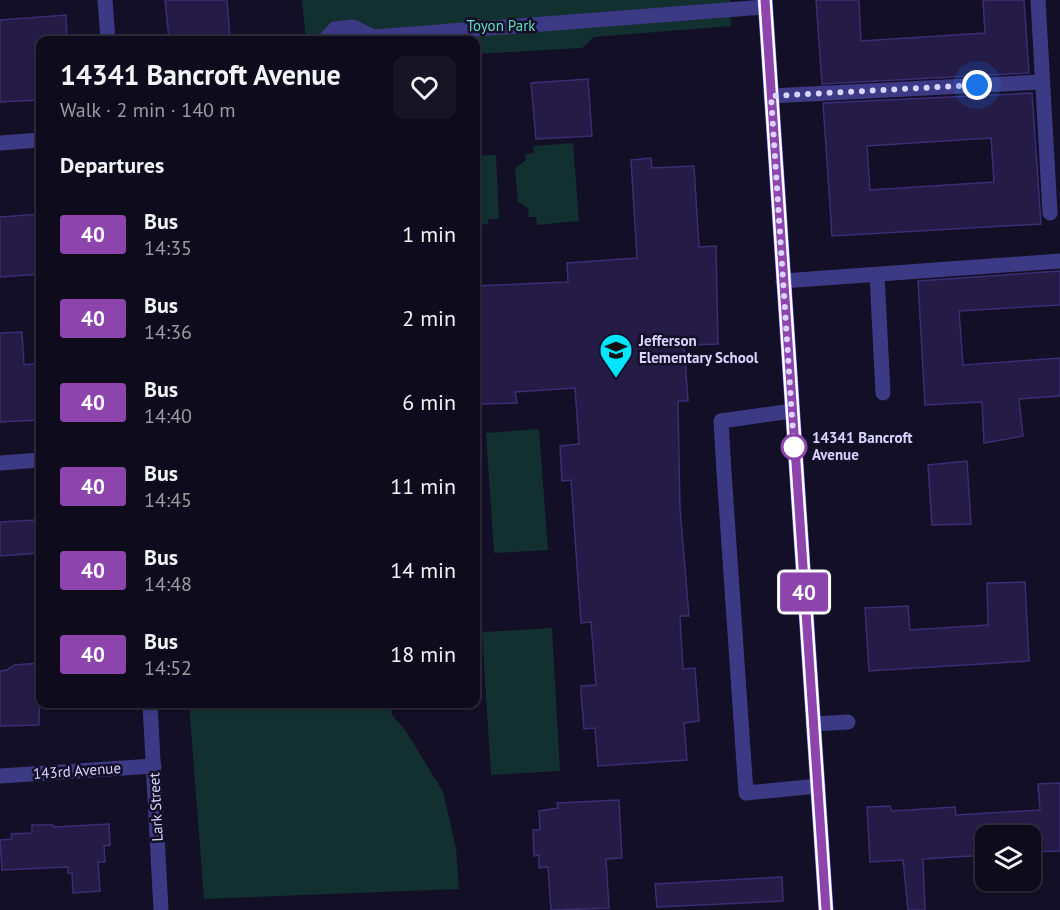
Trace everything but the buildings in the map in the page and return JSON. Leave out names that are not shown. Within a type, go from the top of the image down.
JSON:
[{"type":"main road","points":[[765,4],[826,910]]},
{"type":"street","points":[[105,0],[108,36]]},
{"type":"street","points":[[1038,0],[1050,213]]},
{"type":"street","points":[[403,36],[703,6],[765,4]]},
{"type":"street","points":[[329,36],[335,29],[353,27],[368,36]]},
{"type":"street","points":[[771,96],[1042,82]]},
{"type":"street","points":[[0,143],[36,140]]},
{"type":"street","points":[[783,281],[1060,261]]},
{"type":"street","points":[[883,393],[884,274]]},
{"type":"street","points":[[792,411],[721,421],[746,793],[818,786]]},
{"type":"street","points":[[0,463],[36,460]]},
{"type":"street","name":"Lark Street","points":[[150,708],[161,910]]},
{"type":"street","points":[[813,724],[848,722]]},
{"type":"street","name":"143rd Avenue","points":[[0,776],[154,766]]},
{"type":"green space","name":"Toyon Park","points":[[302,0],[730,0],[731,26],[594,37],[582,48],[480,54],[480,36],[306,36]]},
{"type":"green space","points":[[573,143],[579,221],[537,225],[536,217],[529,217],[528,208],[518,202],[515,168],[526,160],[525,154],[534,153],[533,146]]},
{"type":"green space","points":[[496,155],[499,219],[488,219],[488,224],[480,225],[480,156]]},
{"type":"green space","points":[[539,429],[548,550],[494,553],[486,433]]},
{"type":"green space","points":[[552,628],[560,771],[491,775],[482,632]]},
{"type":"green space","points":[[189,708],[391,708],[392,715],[406,731],[443,792],[456,848],[459,889],[204,899]]},
{"type":"bus line","name":"40","points":[[765,0],[826,910]]},
{"type":"place","name":"Jefferson Elementary School","points":[[616,379]]},
{"type":"place","name":"14341 Bancroft Avenue","points":[[794,447]]},
{"type":"route","points":[[794,447],[771,96],[977,85]]}]
